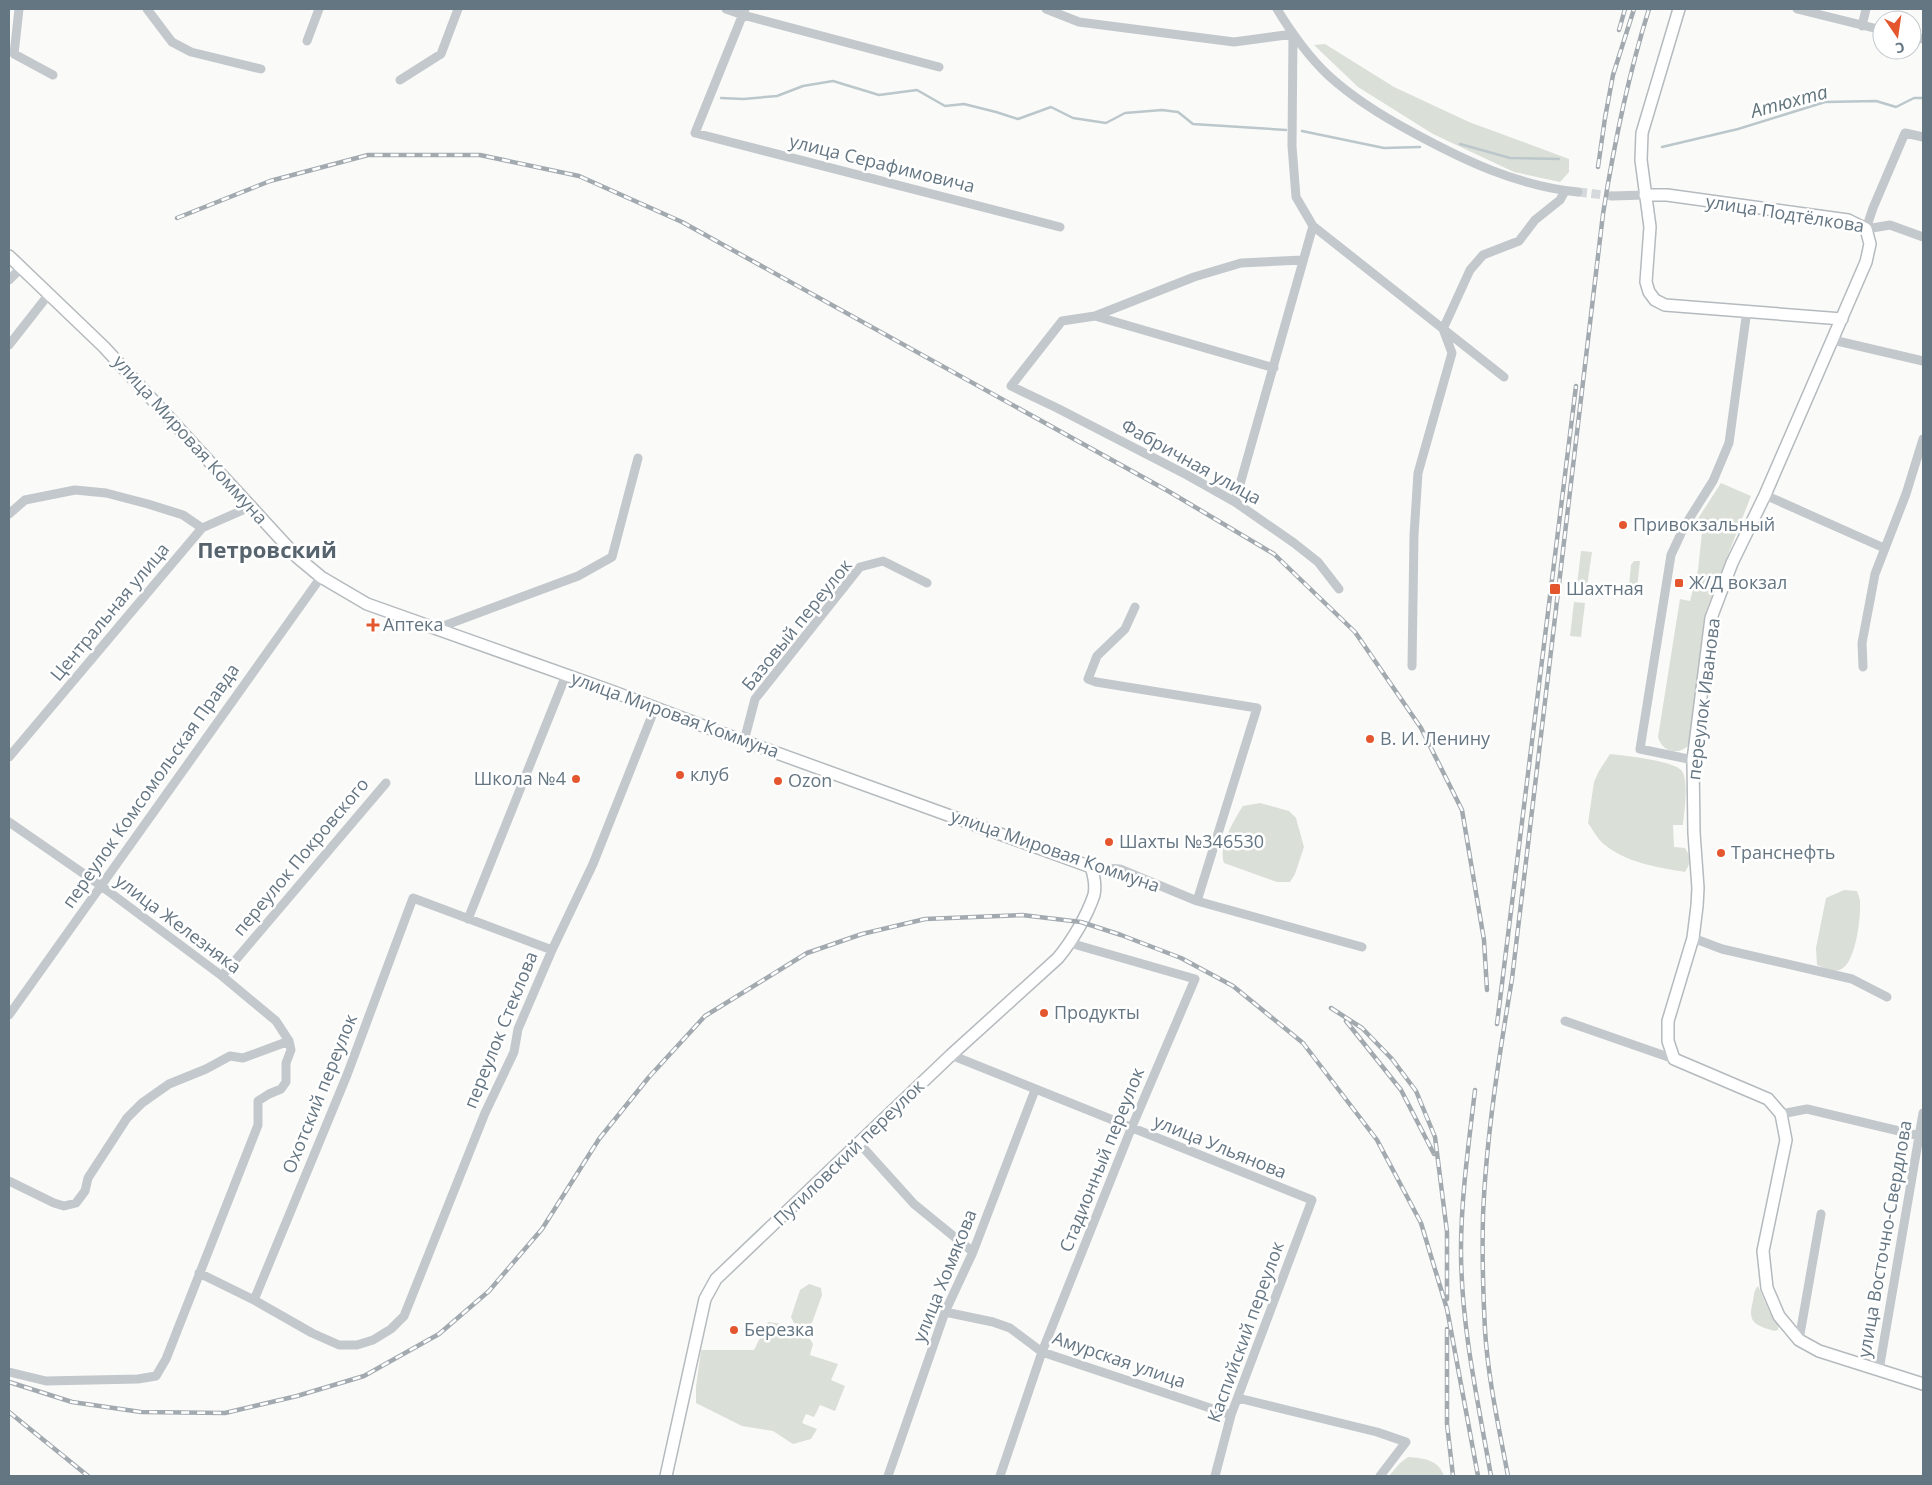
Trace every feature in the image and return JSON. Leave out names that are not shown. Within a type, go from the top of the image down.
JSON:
[{"type":"main road","points":[[1679,9],[1642,133],[1642,160],[1650,227],[1646,282],[1649,292],[1655,300],[1664,305],[1747,310],[1842,319]]},
{"type":"main road","name":"улица Подтёлкова","points":[[1645,195],[1667,195],[1848,220],[1866,229]]},
{"type":"main road","name":"переулок Иванова","points":[[1674,1060],[1668,1041],[1668,1021],[1693,938],[1698,888],[1694,833],[1693,760],[1711,618],[1732,563],[1765,496],[1866,262],[1870,244],[1866,229]]},
{"type":"main road","name":"улица Мировая Коммуна","points":[[9,256],[104,346],[297,557],[320,577],[367,604],[438,628],[1091,867]]},
{"type":"main road","name":"Путиловский переулок","points":[[666,1476],[705,1300],[716,1279],[950,1055],[1058,958],[1070,943],[1094,894],[1094,877],[1091,867]]},
{"type":"main road","points":[[1674,1060],[1768,1099],[1781,1114],[1786,1140],[1763,1251],[1767,1288],[1779,1316],[1799,1340],[1819,1351],[1923,1384]]},
{"type":"street","points":[[19,9],[14,54],[53,75]]},
{"type":"street","points":[[147,9],[172,42],[191,52],[261,69]]},
{"type":"street","points":[[307,41],[318,9]]},
{"type":"street","points":[[400,80],[441,54],[458,9]]},
{"type":"street","points":[[726,9],[744,12],[939,67]]},
{"type":"street","points":[[1046,9],[1079,22],[1234,42],[1293,34]]},
{"type":"street","points":[[1278,9],[1293,34],[1328,75],[1373,111],[1450,154],[1483,168],[1518,181],[1578,192]]},
{"type":"street","points":[[1797,9],[1872,28]]},
{"type":"street","points":[[1862,26],[1866,9]]},
{"type":"street","name":"улица Серафимовича","points":[[744,12],[696,133],[1060,227]]},
{"type":"street","points":[[1293,34],[1292,146],[1296,197],[1313,226],[1504,377]]},
{"type":"street","name":"переулок Иванова","points":[[1866,229],[1905,133],[1923,137]]},
{"type":"street","points":[[1412,666],[1414,535],[1418,473],[1452,353],[1443,329],[1470,270],[1484,255],[1519,241],[1535,220],[1560,200],[1565,191]]},
{"type":"street","points":[[1612,196],[1645,195]]},
{"type":"street","name":"улица Подтёлкова","points":[[1866,229],[1890,225],[1923,237]]},
{"type":"street","points":[[1235,502],[1313,226]]},
{"type":"street","points":[[1095,316],[1194,277],[1241,263],[1303,260]]},
{"type":"street","points":[[9,280],[21,268]]},
{"type":"street","points":[[9,345],[49,294]]},
{"type":"street","points":[[1693,760],[1640,749],[1671,555],[1684,527],[1713,481],[1729,443],[1747,310]]},
{"type":"street","points":[[1095,316],[1274,368]]},
{"type":"street","name":"Фабричная улица","points":[[1095,316],[1062,321],[1011,386],[1178,470],[1235,502],[1318,562],[1339,589]]},
{"type":"street","points":[[1833,340],[1923,361]]},
{"type":"street","points":[[1863,666],[1862,643],[1875,574],[1906,494],[1923,439]]},
{"type":"street","points":[[438,628],[578,576],[612,557],[638,458]]},
{"type":"street","points":[[9,514],[25,500],[75,490],[106,493],[148,504],[183,516],[202,528]]},
{"type":"street","points":[[1765,496],[1884,548]]},
{"type":"street","name":"Центральная улица","points":[[9,757],[202,528],[250,507]]},
{"type":"street","name":"Базовый переулок","points":[[744,741],[755,699],[860,567],[883,561],[927,582]]},
{"type":"street","name":"переулок Комсомольская Правда","points":[[9,1015],[320,577]]},
{"type":"street","points":[[1135,606],[1125,628],[1097,656],[1088,679],[1096,682],[1257,708],[1197,901]]},
{"type":"street","points":[[552,950],[468,919],[566,675]]},
{"type":"street","name":"переулок Стеклова","points":[[254,1300],[312,1334],[339,1345],[357,1345],[373,1340],[391,1329],[404,1316],[486,1113],[514,1052],[518,1029],[552,950],[593,864],[655,708]]},
{"type":"street","name":"переулок Покровского","points":[[222,976],[386,783]]},
{"type":"street","name":"улица Железняка","points":[[9,822],[222,976],[276,1021],[289,1041]]},
{"type":"street","name":"улица Мировая Коммуна","points":[[1091,867],[1120,869],[1197,901],[1362,947]]},
{"type":"street","name":"Охотский переулок","points":[[254,1300],[347,1075],[414,898],[468,919]]},
{"type":"street","points":[[1693,938],[1722,949],[1852,979],[1888,996]]},
{"type":"street","name":"Стадионный переулок","points":[[1000,1476],[1042,1352],[1131,1129],[1194,979],[1070,943]]},
{"type":"street","points":[[1565,1021],[1674,1060]]},
{"type":"street","points":[[9,1181],[54,1203],[64,1206],[76,1203],[85,1191],[88,1178],[127,1118],[142,1103],[169,1084],[206,1069],[230,1056],[243,1058],[289,1041],[291,1050],[286,1063],[286,1082],[281,1090],[268,1094],[258,1102],[256,1112],[258,1125],[166,1358],[156,1376],[138,1379],[46,1381],[9,1372]]},
{"type":"street","name":"улица Ульянова","points":[[950,1055],[1312,1200]]},
{"type":"street","name":"улица Хомякова","points":[[888,1476],[945,1312],[973,1252],[1035,1090]]},
{"type":"street","points":[[1781,1114],[1807,1109],[1920,1136]]},
{"type":"street","name":"улица Восточно-Свердлова","points":[[1879,1370],[1923,1114]]},
{"type":"street","points":[[859,1143],[914,1204],[973,1252]]},
{"type":"street","name":"Каспийский переулок","points":[[1215,1476],[1231,1415],[1312,1200]]},
{"type":"street","points":[[1799,1340],[1821,1214]]},
{"type":"street","points":[[199,1272],[254,1300]]},
{"type":"street","name":"Амурская улица","points":[[945,1312],[993,1322],[1010,1328],[1042,1352],[1231,1415]]},
{"type":"street","points":[[1238,1398],[1377,1432],[1406,1442],[1380,1476]]},
{"type":"shaded area","points":[[1325,44],[1394,87],[1469,122],[1569,159],[1569,172],[1560,182],[1514,172],[1433,134],[1358,87],[1314,45]]},
{"type":"shaded area","points":[[1721,483],[1751,496],[1706,611],[1689,745],[1680,750],[1671,751],[1663,746],[1658,737],[1680,599],[1690,601],[1698,570],[1702,532],[1697,520]]},
{"type":"shaded area","points":[[1581,551],[1592,552],[1587,586],[1577,585]]},
{"type":"shaded area","points":[[1634,561],[1640,561],[1636,597],[1628,596],[1631,565]]},
{"type":"shaded area","points":[[1574,602],[1585,603],[1581,637],[1570,636]]},
{"type":"shaded area","points":[[1610,754],[1659,761],[1677,767],[1682,771],[1686,789],[1683,825],[1673,825],[1674,847],[1685,848],[1689,857],[1689,863],[1685,872],[1643,863],[1623,856],[1602,843],[1588,823],[1594,782]]},
{"type":"shaded area","points":[[1260,803],[1289,811],[1296,818],[1304,847],[1295,874],[1290,882],[1277,882],[1224,863],[1223,849],[1225,842],[1239,812],[1243,806]]},
{"type":"shaded area","points":[[1844,890],[1857,891],[1860,902],[1860,917],[1854,947],[1848,963],[1843,968],[1840,970],[1827,969],[1817,965],[1816,948],[1826,898]]},
{"type":"shaded area","points":[[809,1284],[821,1288],[822,1295],[812,1323],[806,1326],[794,1323],[791,1317],[800,1290]]},
{"type":"shaded area","points":[[1758,1286],[1770,1313],[1779,1324],[1778,1330],[1774,1331],[1757,1325],[1752,1319],[1751,1308],[1754,1293]]},
{"type":"shaded area","points":[[768,1322],[782,1324],[784,1330],[808,1336],[813,1344],[810,1355],[838,1364],[831,1380],[845,1386],[835,1411],[820,1405],[814,1417],[806,1414],[802,1423],[817,1429],[811,1439],[793,1444],[773,1431],[742,1426],[696,1403],[696,1387],[701,1350],[754,1350]]},
{"type":"shaded area","points":[[1408,1457],[1425,1459],[1435,1463],[1439,1466],[1444,1476],[1389,1476]]},
{"type":"waterway","name":"Атюхта","points":[[721,98],[743,99],[777,96],[803,86],[833,81],[879,95],[917,90],[945,106],[964,104],[1018,119],[1051,107],[1073,118],[1106,123],[1125,113],[1162,110],[1178,112],[1193,124],[1286,130]]},
{"type":"waterway","name":"Атюхта","points":[[1662,147],[1738,129],[1825,102],[1876,101],[1896,107],[1914,98],[1923,98]]},
{"type":"waterway","name":"Атюхта","points":[[1302,131],[1384,148],[1420,147]]},
{"type":"waterway","name":"Атюхта","points":[[1460,144],[1510,158],[1559,159]]},
{"type":"tunnel","points":[[1578,192],[1612,196]]},
{"type":"railway","points":[[1619,30],[1625,9]]},
{"type":"railway","points":[[1598,167],[1613,75],[1634,9]]},
{"type":"railway","points":[[1508,1476],[1486,1348],[1483,1230],[1487,1157],[1498,1067],[1512,979],[1603,214],[1622,110],[1634,59],[1649,9]]},
{"type":"railway","points":[[177,218],[270,181],[368,155],[480,155],[579,176],[682,222],[1168,491],[1274,554],[1355,632],[1421,728],[1462,810],[1484,940],[1487,990]]},
{"type":"railway","points":[[1497,1024],[1576,386]]},
{"type":"railway","points":[[9,1382],[72,1402],[141,1412],[225,1413],[297,1396],[364,1376],[439,1334],[489,1291],[542,1229],[599,1139],[649,1077],[705,1016],[807,953],[862,934],[925,919],[1022,915],[1081,922],[1181,958],[1233,986],[1303,1043],[1377,1140],[1421,1223],[1447,1309],[1478,1476]]},
{"type":"railway","points":[[1331,1008],[1362,1028],[1392,1059],[1416,1091],[1435,1137],[1447,1232],[1447,1299]]},
{"type":"railway","points":[[1346,1021],[1401,1090],[1434,1154]]},
{"type":"railway","points":[[1475,1090],[1462,1210],[1462,1278],[1471,1364],[1491,1476]]},
{"type":"railway","points":[[1447,1329],[1447,1424],[1453,1476]]},
{"type":"railway","points":[[9,1412],[88,1476]]},
{"type":"place","name":"Привокзальный","points":[[1623,525]]},
{"type":"place","name":"Ж/Д вокзал","points":[[1679,583]]},
{"type":"place","name":"Шахтная","points":[[1555,589]]},
{"type":"place","name":"Аптека","points":[[373,625]]},
{"type":"place","name":"В. И. Ленину","points":[[1370,739]]},
{"type":"place","name":"клуб","points":[[680,775]]},
{"type":"place","name":"Школа №4","points":[[576,779]]},
{"type":"place","name":"Ozon","points":[[778,781]]},
{"type":"place","name":"Шахты №346530","points":[[1109,842]]},
{"type":"place","name":"Транснефть","points":[[1721,853]]},
{"type":"place","name":"Продукты","points":[[1044,1013]]},
{"type":"place","name":"Березка","points":[[734,1330]]},
{"type":"district","name":"Петровский","points":[[267,550]]}]
